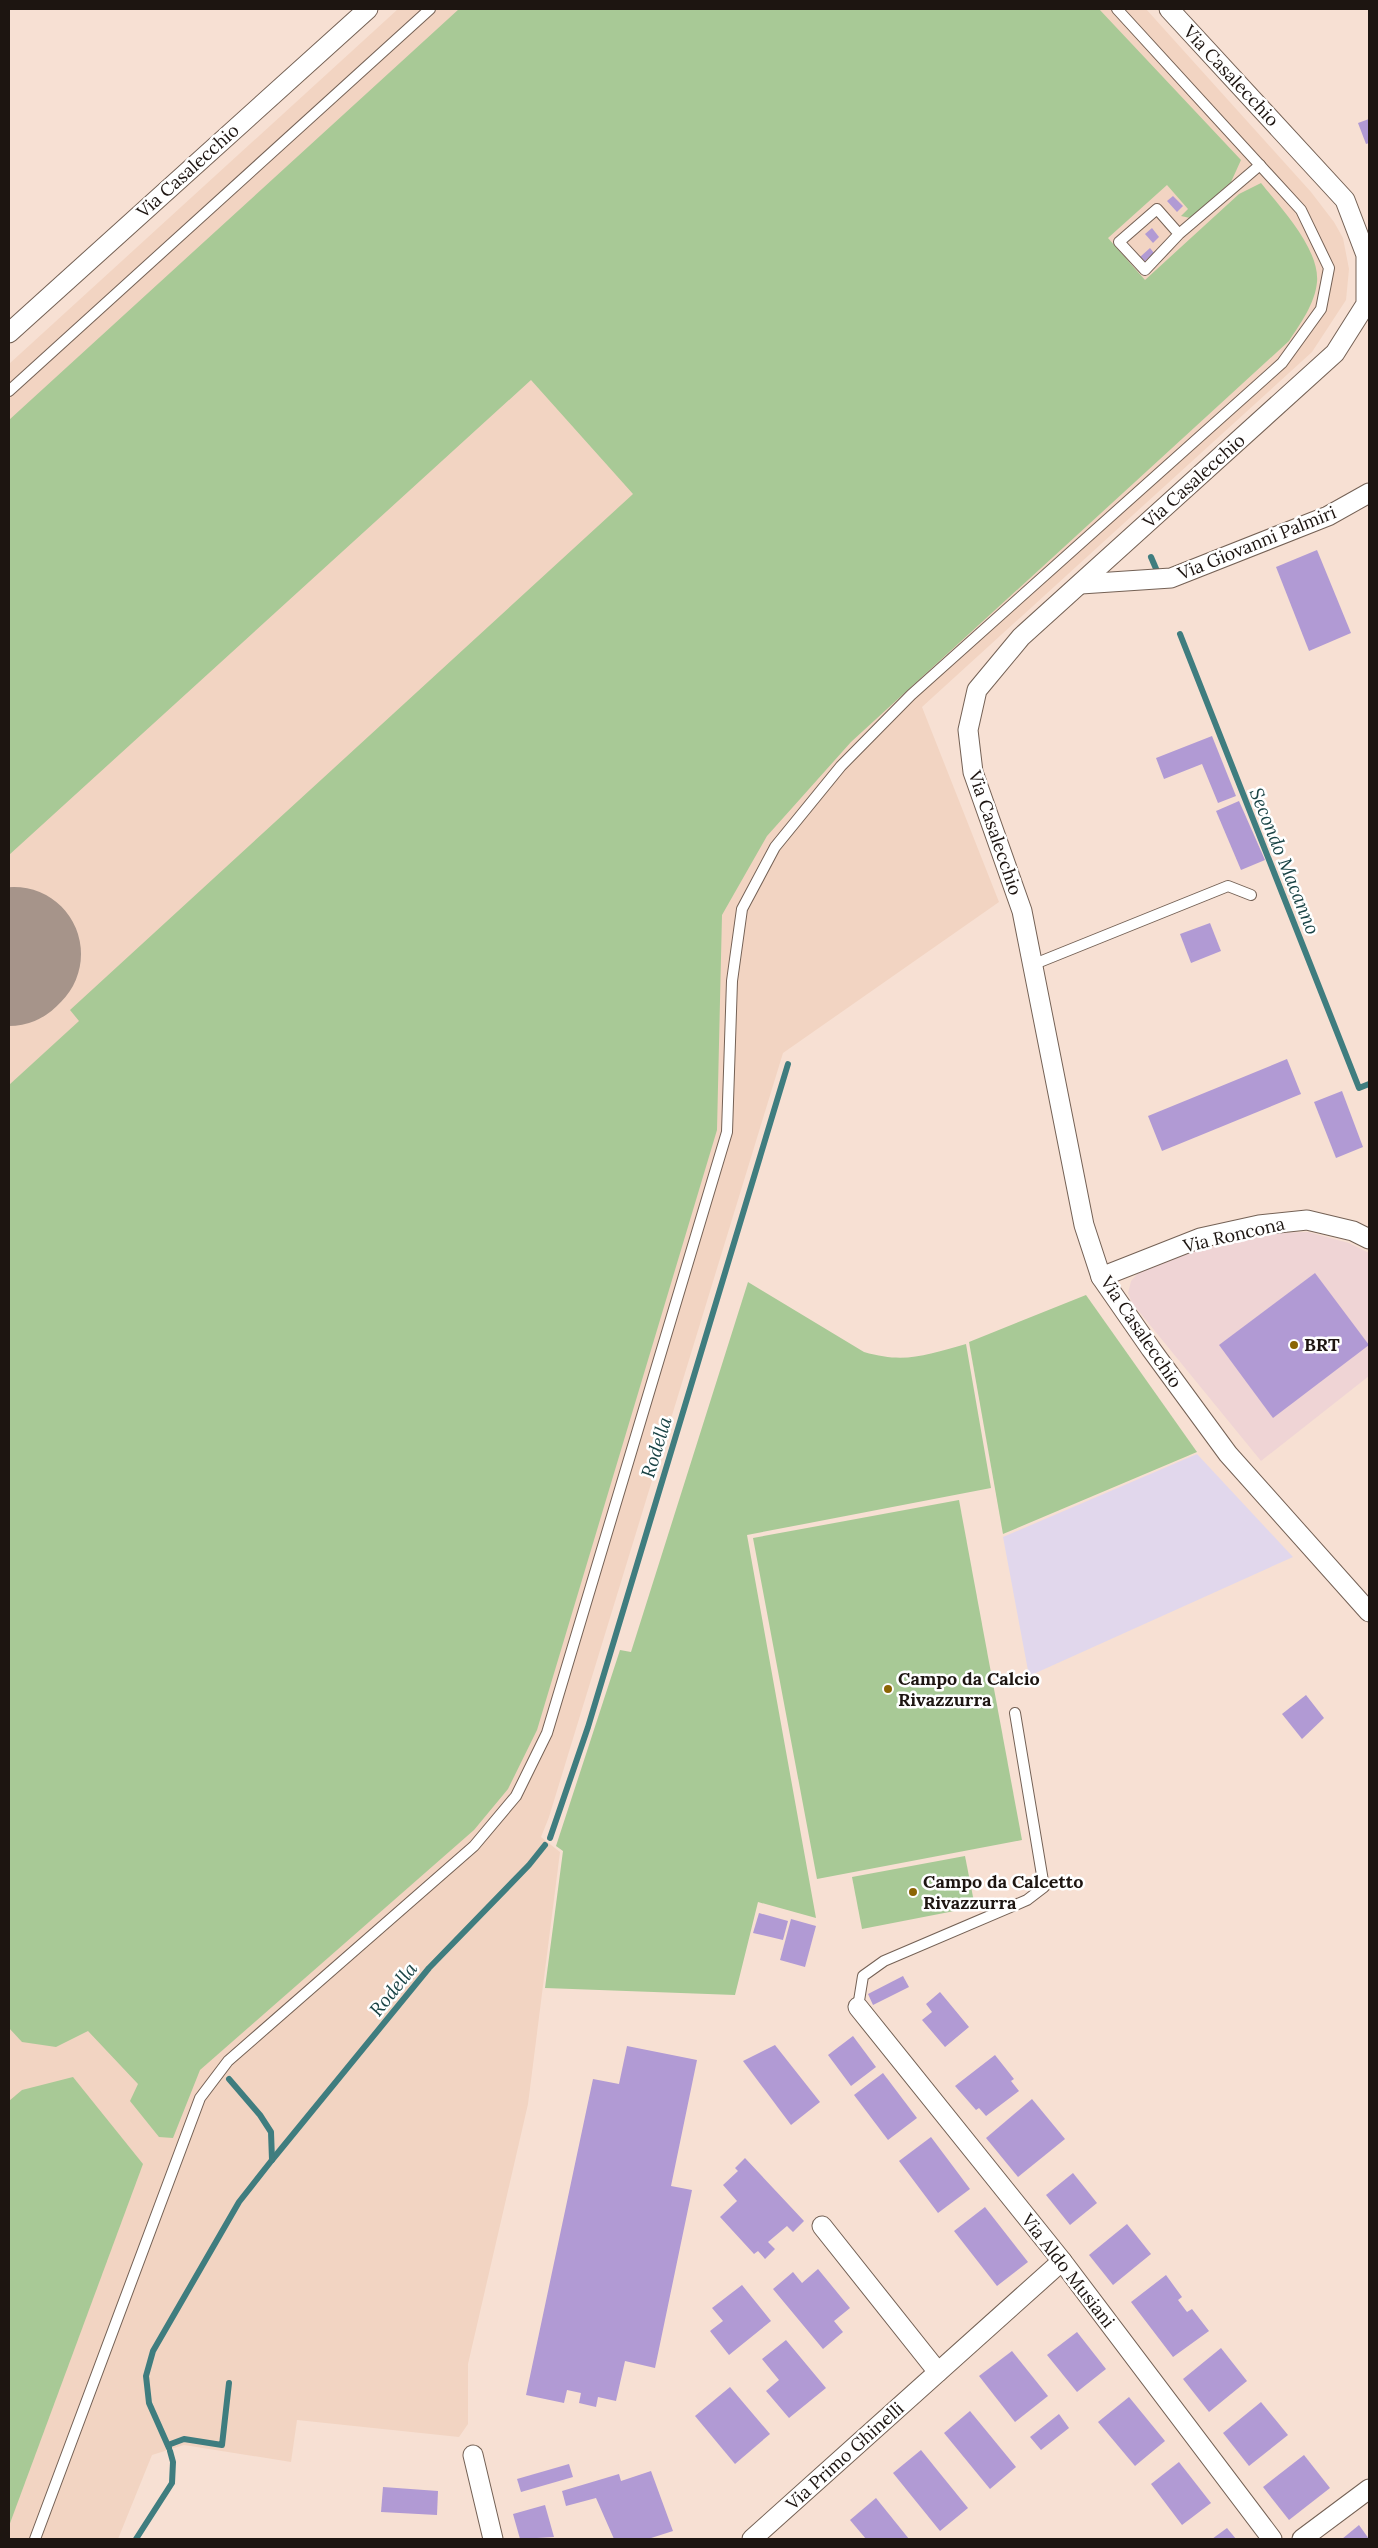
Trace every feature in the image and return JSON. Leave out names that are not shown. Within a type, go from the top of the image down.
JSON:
[{"type":"street","name":"Via Casalecchio","points":[[9,333],[368,9]]},
{"type":"street","name":"Via Casalecchio","points":[[1169,9],[1345,200],[1366,255],[1366,304],[1335,353],[1021,637],[977,690],[968,730],[972,772],[1022,911],[1084,1225],[1101,1277],[1228,1454],[1369,1612]]},
{"type":"street","name":"Via Giovanni Palmiri","points":[[1081,584],[1171,578],[1328,516],[1369,493]]},
{"type":"street","name":"Via Roncona","points":[[1101,1277],[1200,1238],[1259,1225],[1307,1220],[1353,1231],[1369,1239]]},
{"type":"street","name":"Via Aldo Musiani","points":[[858,2007],[1062,2261],[1272,2539]]},
{"type":"street","points":[[822,2226],[938,2372]]},
{"type":"street","name":"Via Primo Ghinelli","points":[[752,2539],[1062,2261]]},
{"type":"street","points":[[473,2455],[493,2539]]},
{"type":"street","points":[[1302,2539],[1369,2489]]},
{"type":"lane","points":[[9,392],[430,9]]},
{"type":"lane","points":[[35,2539],[200,2098],[228,2061],[474,1846],[516,1796],[547,1733],[727,1132],[732,981],[742,909],[775,847],[841,766],[911,695],[1282,362],[1321,309],[1329,268],[1301,210],[1117,9]]},
{"type":"lane","points":[[1179,234],[1157,209],[1119,242],[1144,270],[1179,234],[1260,165]]},
{"type":"lane","points":[[1032,965],[1228,886],[1251,895]]},
{"type":"lane","points":[[858,2007],[862,1976],[884,1961],[1028,1900],[1044,1886],[1015,1713]]},
{"type":"shaded area","points":[[398,9],[1146,9],[1311,192],[1334,222],[1343,238],[1349,269],[1346,300],[1312,352],[922,707],[999,902],[783,1053],[549,1817],[541,1837],[560,1852],[528,2104],[468,2364],[468,2424],[459,2437],[297,2420],[291,2462],[184,2445],[152,2455],[118,2539],[9,2539],[9,364]]},
{"type":"shaded area","points":[[1308,1232],[1349,1243],[1369,1253],[1369,1376],[1261,1461],[1132,1303],[1128,1293],[1131,1281],[1139,1272],[1173,1257],[1265,1233]]},
{"type":"shaded area","points":[[1197,1454],[1293,1557],[1029,1676],[1003,1537]]},
{"type":"green space","points":[[459,9],[1099,9],[1241,160],[1231,182],[1190,218],[1181,216],[1188,209],[1167,185],[1108,238],[1145,280],[1239,194],[1261,183],[1288,216],[1306,243],[1316,269],[1316,290],[1310,306],[1289,341],[851,742],[767,836],[722,915],[717,1130],[537,1730],[508,1789],[474,1830],[200,2070],[173,2138],[159,2137],[130,2101],[138,2084],[88,2031],[56,2047],[22,2042],[9,2028],[9,1085],[79,1021],[70,1010],[633,494],[531,380],[9,855],[9,420]]},
{"type":"green space","points":[[748,1282],[864,1352],[879,1356],[904,1358],[927,1355],[966,1344],[991,1488],[747,1535],[816,1918],[758,1902],[735,1995],[545,1988],[563,1851],[556,1846],[620,1650],[631,1652]]},
{"type":"green space","points":[[1086,1295],[1197,1452],[1003,1534],[969,1342]]},
{"type":"green space","name":"Campo da Calcio Rivazzurra","points":[[959,1500],[1022,1840],[817,1879],[753,1538]]},
{"type":"green space","name":"Campo da Calcetto Rivazzurra","points":[[965,1856],[975,1907],[862,1929],[852,1877]]},
{"type":"green space","points":[[73,2077],[143,2164],[9,2526],[9,2101],[22,2090]]},
{"type":"building","points":[[1369,119],[1369,143],[1366,144],[1358,123]]},
{"type":"building","points":[[1173,196],[1183,206],[1177,212],[1167,201]]},
{"type":"building","points":[[1152,228],[1159,237],[1153,243],[1145,234]]},
{"type":"building","points":[[1150,248],[1154,253],[1144,262],[1140,257]]},
{"type":"building","points":[[1317,550],[1351,633],[1309,651],[1276,567]]},
{"type":"building","points":[[1212,736],[1236,796],[1218,803],[1202,764],[1164,779],[1156,758]]},
{"type":"building","points":[[1239,801],[1265,860],[1241,870],[1216,811]]},
{"type":"building","points":[[1210,923],[1221,951],[1191,963],[1180,934]]},
{"type":"building","points":[[1287,1059],[1301,1094],[1162,1151],[1148,1116]]},
{"type":"building","points":[[1342,1091],[1363,1147],[1336,1158],[1314,1102]]},
{"type":"building","name":"BRT","points":[[1315,1273],[1369,1345],[1273,1418],[1219,1345]]},
{"type":"building","points":[[1306,1695],[1324,1718],[1302,1739],[1282,1714]]},
{"type":"building","points":[[759,1913],[788,1921],[783,1940],[753,1933]]},
{"type":"building","points":[[791,1919],[816,1926],[805,1967],[780,1960]]},
{"type":"building","points":[[903,1976],[909,1987],[873,2005],[868,1994]]},
{"type":"building","points":[[940,1992],[969,2027],[945,2047],[922,2020],[932,2012],[926,2004]]},
{"type":"building","points":[[853,2036],[876,2067],[851,2086],[828,2055]]},
{"type":"building","points":[[775,2045],[820,2102],[791,2125],[743,2061]]},
{"type":"building","points":[[627,2046],[697,2060],[671,2186],[692,2190],[655,2368],[625,2361],[616,2401],[598,2397],[596,2407],[579,2403],[581,2393],[567,2390],[564,2403],[526,2395],[593,2079],[619,2084]]},
{"type":"building","points":[[995,2055],[1014,2079],[1011,2081],[1019,2091],[986,2116],[979,2108],[976,2110],[955,2086]]},
{"type":"building","points":[[883,2073],[917,2118],[888,2140],[854,2095]]},
{"type":"building","points":[[1032,2099],[1065,2139],[1018,2177],[986,2138]]},
{"type":"building","points":[[931,2137],[970,2189],[938,2213],[899,2161]]},
{"type":"building","points":[[745,2158],[804,2221],[793,2232],[787,2226],[768,2242],[775,2249],[765,2259],[758,2251],[754,2254],[720,2217],[737,2201],[723,2185],[738,2171],[735,2168]]},
{"type":"building","points":[[1073,2173],[1097,2203],[1070,2225],[1046,2195]]},
{"type":"building","points":[[985,2207],[1028,2262],[997,2286],[954,2231]]},
{"type":"building","points":[[1127,2224],[1151,2254],[1113,2285],[1089,2255]]},
{"type":"building","points":[[818,2269],[850,2308],[834,2321],[843,2332],[823,2349],[773,2289],[793,2272],[802,2283]]},
{"type":"building","points":[[1166,2275],[1182,2297],[1178,2300],[1187,2312],[1192,2309],[1209,2331],[1173,2357],[1131,2302]]},
{"type":"building","points":[[742,2285],[771,2321],[729,2355],[710,2331],[723,2321],[712,2308]]},
{"type":"building","points":[[1077,2332],[1106,2369],[1077,2392],[1047,2355]]},
{"type":"building","points":[[786,2340],[826,2388],[789,2418],[766,2391],[779,2380],[762,2359]]},
{"type":"building","points":[[1221,2348],[1247,2381],[1209,2412],[1183,2379]]},
{"type":"building","points":[[1012,2351],[1048,2396],[1015,2422],[979,2376]]},
{"type":"building","points":[[730,2387],[770,2434],[735,2464],[695,2416]]},
{"type":"building","points":[[1129,2397],[1165,2441],[1135,2466],[1098,2422]]},
{"type":"building","points":[[1261,2402],[1288,2435],[1249,2466],[1223,2433]]},
{"type":"building","points":[[970,2411],[1016,2467],[990,2489],[944,2433]]},
{"type":"building","points":[[1059,2414],[1069,2428],[1041,2450],[1030,2437]]},
{"type":"building","points":[[921,2450],[968,2508],[940,2531],[893,2473]]},
{"type":"building","points":[[1304,2455],[1330,2488],[1289,2520],[1263,2487]]},
{"type":"building","points":[[1179,2462],[1211,2503],[1182,2525],[1151,2484]]},
{"type":"building","points":[[569,2464],[573,2477],[521,2492],[517,2479]]},
{"type":"building","points":[[651,2471],[673,2531],[648,2539],[614,2539],[596,2498],[566,2506],[562,2491],[619,2474],[621,2481]]},
{"type":"building","points":[[383,2487],[438,2491],[437,2515],[381,2512]]},
{"type":"building","points":[[876,2498],[909,2539],[866,2539],[850,2520]]},
{"type":"building","points":[[545,2505],[554,2537],[520,2539],[513,2514]]},
{"type":"building","points":[[1359,2525],[1369,2539],[1342,2539]]},
{"type":"building","points":[[1227,2528],[1236,2539],[1212,2539]]},
{"type":"waterway","name":"Secondo Macanno","points":[[1151,557],[1157,571]]},
{"type":"waterway","name":"Secondo Macanno","points":[[1180,634],[1359,1088],[1369,1084]]},
{"type":"waterway","name":"Rodella","points":[[550,1838],[588,1727],[788,1064]]},
{"type":"waterway","name":"Rodella","points":[[272,2160],[429,1968],[529,1865],[545,1845]]},
{"type":"waterway","name":"Rodella","points":[[169,2448],[149,2403],[146,2376],[153,2351],[239,2202],[272,2160],[271,2132],[260,2115],[229,2079]]},
{"type":"waterway","name":"Rodella","points":[[168,2445],[184,2439],[222,2445],[229,2383]]},
{"type":"waterway","name":"Rodella","points":[[136,2539],[172,2483],[173,2462],[170,2451]]},
{"type":"runway","points":[[9,959],[14,954]]},
{"type":"place","name":"BRT","points":[[1294,1345]]},
{"type":"place","name":"Campo da Calcio Rivazzurra","points":[[888,1689]]},
{"type":"place","name":"Campo da Calcetto Rivazzurra","points":[[913,1892]]}]
